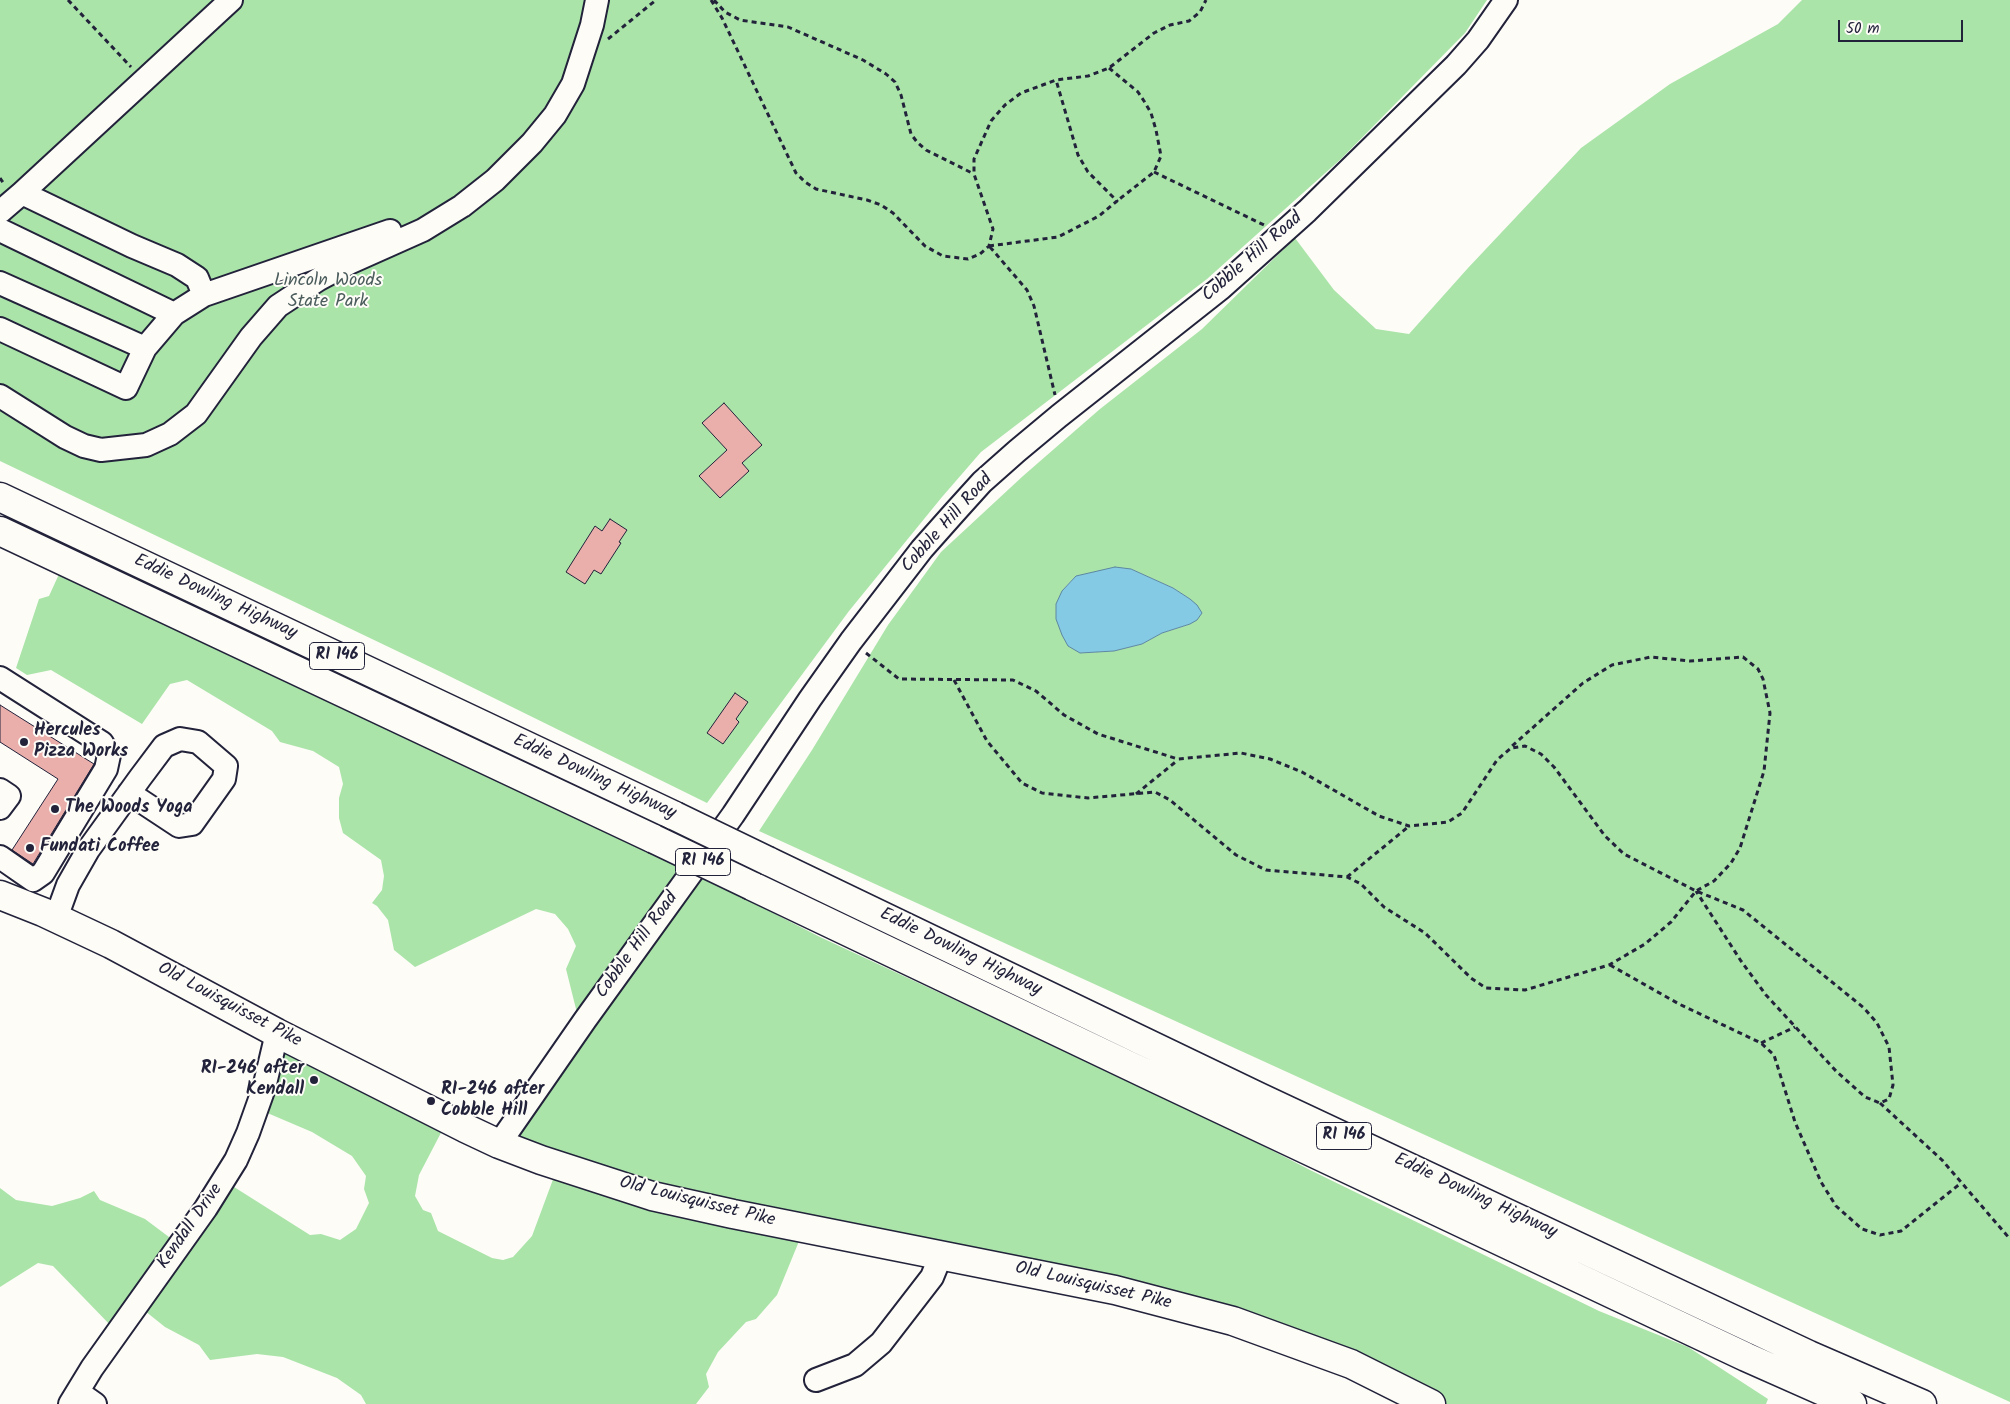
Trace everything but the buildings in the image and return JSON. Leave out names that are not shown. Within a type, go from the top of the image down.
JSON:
[{"type":"main road","name":"Eddie Dowling Highway","points":[[0,497],[675,816],[1259,1097],[1809,1354],[1922,1404]]},
{"type":"main road","name":"Eddie Dowling Highway","points":[[0,531],[654,839],[1746,1358],[1852,1404]]},
{"type":"main road","name":"Old Louisquisset Pike","points":[[0,895],[56,918],[110,944],[277,1033],[499,1144],[541,1160],[652,1196],[733,1214],[1115,1290],[1233,1321],[1350,1364],[1431,1404]]},
{"type":"street","points":[[0,212],[231,0]]},
{"type":"street","points":[[0,396],[65,437],[84,446],[101,450],[146,445],[170,434],[196,414],[251,337],[278,306],[319,279],[349,263],[423,230],[462,206],[495,180],[532,143],[554,115],[573,84],[592,25],[597,0]]},
{"type":"street","name":"Cobble Hill Road","points":[[499,1144],[585,1020],[733,815],[810,698],[851,641],[922,549],[954,512],[982,482],[1059,416],[1221,288],[1281,234],[1456,65],[1478,40],[1506,0]]},
{"type":"street","points":[[22,193],[132,246],[177,265],[197,278],[204,295]]},
{"type":"street","points":[[0,328],[126,388],[145,348],[174,314],[204,295],[462,206]]},
{"type":"street","points":[[0,230],[174,314]]},
{"type":"street","points":[[0,283],[145,348]]},
{"type":"street","points":[[0,678],[102,743],[109,755],[106,769],[43,873],[33,880],[0,857]]},
{"type":"street","points":[[0,790],[9,796],[0,808]]},
{"type":"street","points":[[56,918],[68,885],[88,850],[129,793]]},
{"type":"street","name":"Kendall Drive","points":[[81,1400],[92,1368],[192,1225],[206,1208],[236,1160],[264,1088],[277,1033]]},
{"type":"street","points":[[816,1380],[855,1365],[881,1343],[932,1277],[941,1255]]},
{"type":"path","points":[[68,0],[144,81]]},
{"type":"path","points":[[73,6],[76,0]]},
{"type":"path","points":[[607,40],[656,0]]},
{"type":"path","points":[[712,0],[725,12],[740,20],[788,27],[863,60],[886,74],[895,82],[901,94],[911,134],[917,142],[926,150],[974,174]]},
{"type":"path","points":[[712,0],[796,173],[816,189],[867,200],[881,205],[892,213],[925,246],[943,256],[968,259],[980,254],[989,246],[1058,237],[1099,216],[1154,172],[1160,156],[1151,113],[1138,92],[1109,68]]},
{"type":"path","points":[[989,246],[993,229],[974,174],[974,160],[991,121],[1021,92],[1056,80],[1088,76],[1109,68],[1154,33],[1170,25],[1189,20],[1200,12],[1206,0]]},
{"type":"path","points":[[1056,80],[1078,155],[1088,172],[1117,201]]},
{"type":"path","points":[[1154,172],[1281,234]]},
{"type":"path","points":[[989,246],[1027,290],[1034,306],[1059,416]]},
{"type":"path","points":[[851,641],[899,679],[1012,680],[1036,690],[1064,715],[1098,734],[1178,760],[1241,753],[1270,759],[1302,772],[1379,816],[1409,826],[1448,822],[1462,813],[1497,760],[1583,683],[1612,665],[1651,657],[1690,661],[1743,657],[1758,669],[1763,679],[1770,713],[1764,771],[1740,848],[1732,863],[1714,880],[1696,891],[1671,922],[1645,944],[1609,965],[1525,990],[1486,988],[1471,978],[1425,933],[1384,907],[1361,884],[1347,877],[1266,870],[1236,854],[1170,800],[1155,792],[1088,798],[1042,793],[1022,783],[987,741],[954,680]]},
{"type":"path","points":[[1511,748],[1525,746],[1541,754],[1554,767],[1605,836],[1624,854],[1696,891],[1743,910],[1864,1008],[1877,1022],[1888,1047],[1893,1085],[1890,1099],[1880,1104]]},
{"type":"path","points":[[1136,794],[1178,760]]},
{"type":"path","points":[[1347,877],[1409,826]]},
{"type":"path","points":[[1696,891],[1741,961],[1766,995],[1836,1071],[1865,1097],[1880,1104],[1942,1160],[2010,1239]]},
{"type":"path","points":[[1609,965],[1679,1004],[1761,1043],[1774,1054],[1795,1122],[1821,1182],[1836,1206],[1862,1229],[1880,1234],[1901,1231],[1961,1183]]},
{"type":"path","points":[[1761,1043],[1795,1027]]},
{"type":"green space","name":"Lincoln Woods State Park","points":[[0,0],[1487,0],[1465,33],[1342,158],[1207,279],[981,452],[849,611],[707,803],[443,673],[0,461]]},
{"type":"green space","points":[[1802,0],[2010,0],[2010,1402],[759,831],[812,750],[888,625],[941,552],[1023,476],[1100,409],[1202,329],[1295,238],[1334,290],[1376,329],[1409,334],[1581,148],[1670,84],[1778,24]],"holes":[[[1131,569],[1173,588],[1190,599],[1190,624],[1162,633],[1142,644],[1114,651],[1080,653],[1062,591],[1076,576]]]},
{"type":"green space","points":[[60,572],[697,874],[820,937],[1223,1125],[1310,1170],[1599,1311],[1688,1347],[1768,1399],[1766,1404],[1430,1404],[1346,1360],[804,1229],[777,1295],[756,1319],[746,1322],[718,1352],[706,1374],[709,1387],[696,1404],[366,1404],[361,1395],[337,1378],[283,1357],[257,1354],[210,1360],[199,1345],[165,1327],[135,1303],[114,1329],[53,1266],[38,1263],[0,1287],[0,1188],[16,1200],[52,1206],[80,1198],[94,1191],[100,1200],[145,1219],[173,1240],[223,1180],[310,1235],[321,1234],[340,1240],[356,1229],[369,1203],[364,1189],[366,1176],[352,1156],[312,1132],[258,1109],[285,1043],[444,1127],[419,1175],[415,1196],[423,1210],[431,1213],[438,1231],[492,1258],[503,1260],[513,1257],[532,1236],[558,1166],[514,1131],[578,1027],[576,1009],[566,969],[576,946],[568,929],[555,914],[536,909],[415,967],[394,950],[388,920],[377,906],[372,903],[382,890],[384,876],[381,860],[343,833],[339,818],[339,798],[343,784],[339,767],[313,751],[280,742],[272,731],[187,680],[170,684],[142,724],[51,670],[27,675],[16,668],[39,599],[49,596]]},
{"type":"water","points":[[1115,567],[1131,569],[1173,588],[1197,605],[1202,613],[1197,620],[1190,624],[1162,633],[1142,644],[1114,651],[1080,653],[1068,646],[1062,635],[1056,619],[1056,604],[1062,591],[1076,576]]},
{"type":"place","name":"Hercules Pizza Works","points":[[24,742]]},
{"type":"place","name":"The Woods Yoga","points":[[55,809]]},
{"type":"place","name":"Fundati Coffee","points":[[30,848]]},
{"type":"place","name":"RI-246 after Kendall","points":[[314,1080]]},
{"type":"place","name":"RI-246 after Cobble Hill","points":[[431,1101]]}]
